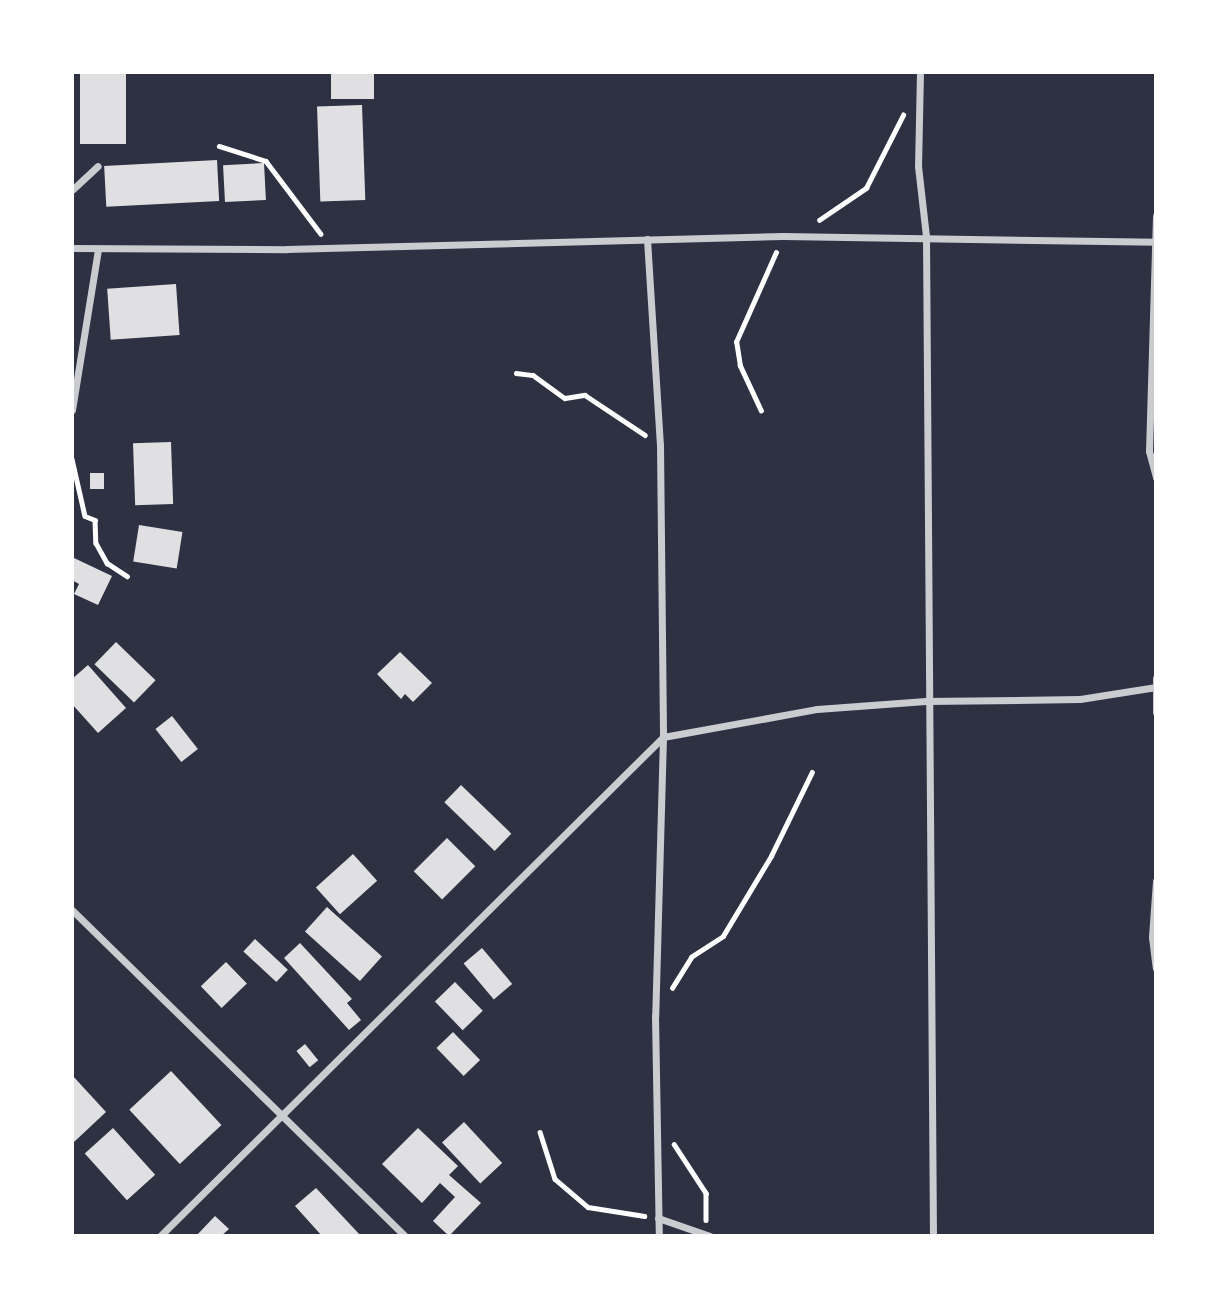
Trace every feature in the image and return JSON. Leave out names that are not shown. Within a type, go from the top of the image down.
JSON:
[{"type":"street","points":[[920,72],[918,166],[926,236],[926,701],[933,1236]]},
{"type":"street","points":[[72,190],[98,166]]},
{"type":"street","points":[[1156,216],[1149,451],[1156,478]]},
{"type":"street","points":[[72,248],[926,236],[1154,242]]},
{"type":"street","points":[[647,239],[660,445],[663,737],[655,1016],[659,1236]]},
{"type":"street","points":[[72,410],[98,249]]},
{"type":"street","points":[[1156,678],[1156,712]]},
{"type":"street","points":[[160,1236],[663,737],[817,709],[926,701],[1011,703],[1155,687]]},
{"type":"street","points":[[1156,881],[1152,937],[1156,968]]},
{"type":"street","points":[[72,910],[405,1236]]},
{"type":"street","points":[[658,1219],[708,1236]]},
{"type":"path","points":[[219,146],[266,160],[330,246]]},
{"type":"path","points":[[516,373],[533,375],[565,398],[585,395],[660,445]]},
{"type":"path","points":[[72,459],[85,516],[95,520],[96,542],[107,563],[127,576]]},
{"type":"path","points":[[655,1016],[691,957],[723,936],[771,856],[812,772]]},
{"type":"path","points":[[657,1124],[706,1194],[708,1236]]},
{"type":"path","points":[[540,1132],[555,1179],[588,1207],[658,1219]]},
{"type":"building","points":[[80,72],[126,72],[126,144],[80,144]]},
{"type":"building","points":[[331,72],[374,72],[374,99],[331,99]]},
{"type":"building","points":[[362,105],[365,200],[320,202],[317,107]]},
{"type":"building","points":[[217,160],[219,201],[106,207],[104,166]]},
{"type":"building","points":[[264,163],[266,200],[225,202],[223,165]]},
{"type":"building","points":[[176,284],[180,335],[111,340],[107,289]]},
{"type":"building","points":[[171,442],[173,504],[135,505],[133,443]]},
{"type":"building","points":[[90,473],[104,473],[104,489],[90,489]]},
{"type":"building","points":[[139,525],[182,532],[177,568],[133,562]]},
{"type":"building","points":[[74,558],[112,576],[98,605],[74,594],[79,584],[72,580]]},
{"type":"building","points":[[116,642],[156,680],[134,703],[94,664]]},
{"type":"building","points":[[400,652],[432,683],[413,702],[405,694],[401,699],[377,674]]},
{"type":"building","points":[[88,665],[126,708],[98,733],[72,704],[72,679]]},
{"type":"building","points":[[172,716],[198,749],[181,762],[155,729]]},
{"type":"building","points":[[461,785],[511,834],[495,851],[444,802]]},
{"type":"building","points":[[447,838],[475,866],[442,900],[414,871]]},
{"type":"building","points":[[353,854],[377,881],[340,914],[316,887]]},
{"type":"building","points":[[327,907],[382,957],[360,981],[305,932]]},
{"type":"building","points":[[255,939],[288,970],[276,982],[243,951]]},
{"type":"building","points":[[300,943],[352,999],[347,1003],[361,1020],[349,1030],[284,958]]},
{"type":"building","points":[[482,948],[512,984],[494,999],[464,963]]},
{"type":"building","points":[[226,962],[247,984],[222,1008],[201,986]]},
{"type":"building","points":[[455,982],[483,1011],[463,1030],[435,1001]]},
{"type":"building","points":[[453,1032],[480,1060],[464,1076],[436,1048]]},
{"type":"building","points":[[305,1044],[318,1060],[310,1067],[296,1051]]},
{"type":"building","points":[[171,1071],[221,1125],[180,1164],[129,1110]]},
{"type":"building","points":[[72,1075],[106,1112],[74,1142],[72,1139]]},
{"type":"building","points":[[464,1122],[502,1163],[480,1183],[442,1142]]},
{"type":"building","points":[[113,1128],[155,1175],[127,1200],[85,1153]]},
{"type":"building","points":[[418,1128],[458,1166],[449,1175],[481,1203],[449,1236],[433,1221],[455,1197],[440,1183],[422,1203],[382,1164]]},
{"type":"building","points":[[316,1188],[361,1236],[322,1236],[295,1206]]},
{"type":"building","points":[[215,1216],[229,1229],[221,1236],[196,1236]]}]
